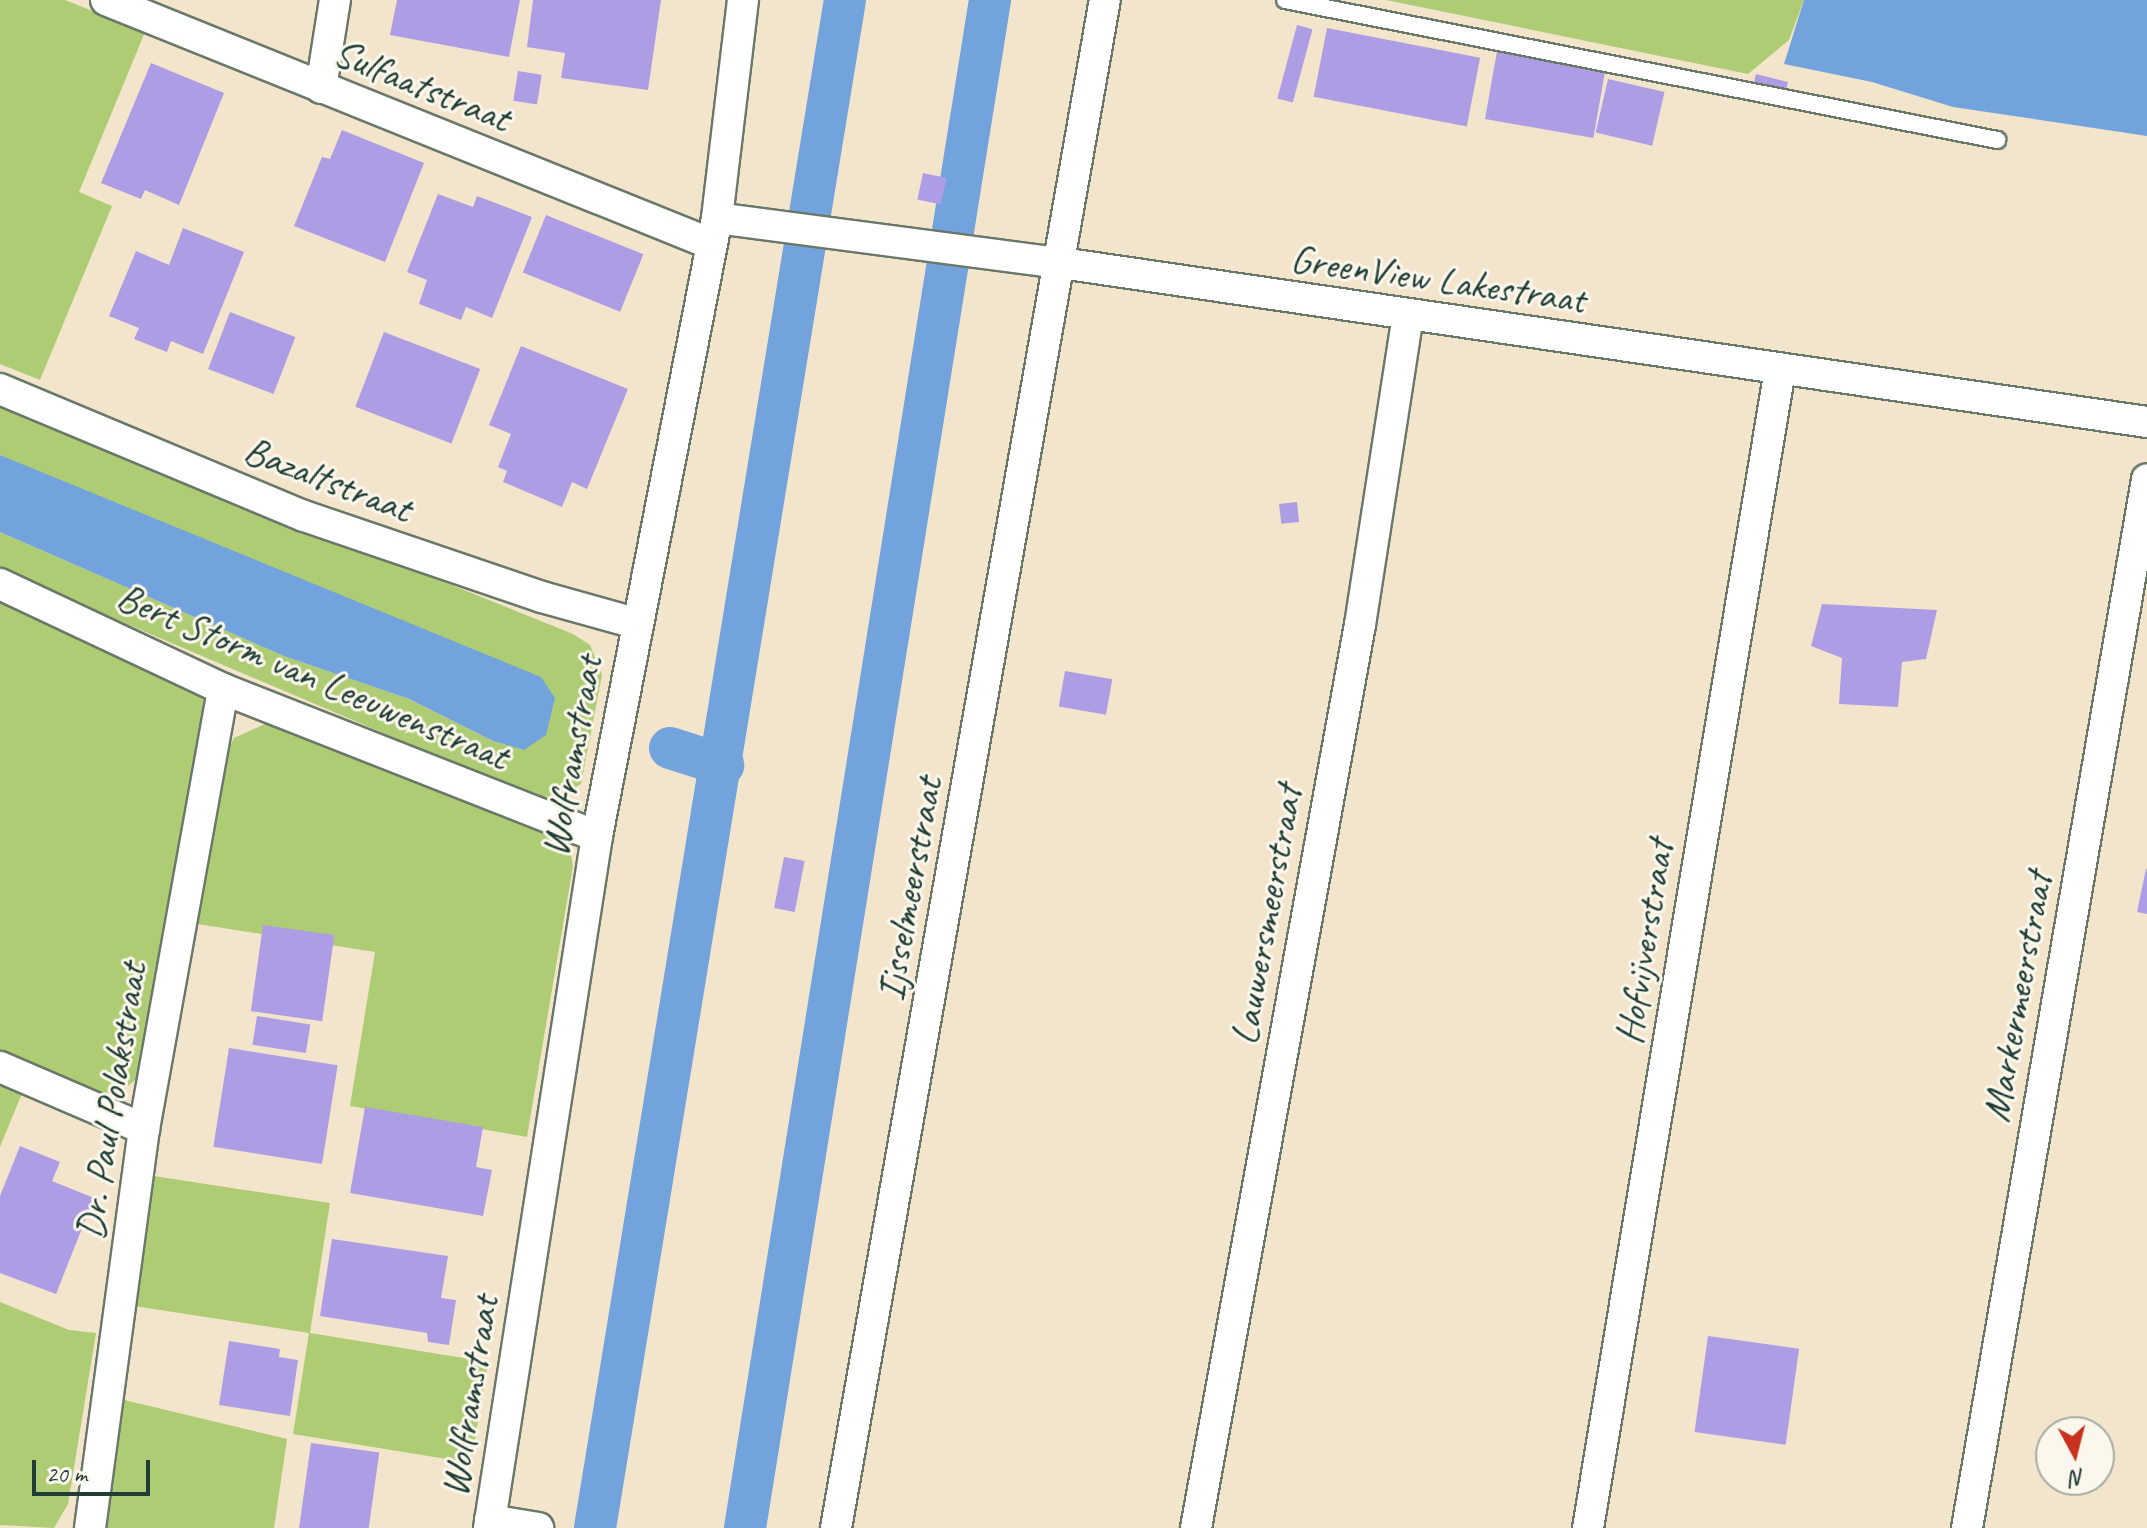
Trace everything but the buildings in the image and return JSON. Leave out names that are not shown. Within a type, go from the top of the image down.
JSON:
[{"type":"street","name":"Sulfaatstraat","points":[[106,0],[321,88],[721,227]]},
{"type":"street","points":[[321,88],[335,0]]},
{"type":"street","name":"Wolframstraat","points":[[490,1524],[597,836],[635,623],[721,227],[743,0]]},
{"type":"street","name":"Ijsselmeerstraat","points":[[836,1528],[1105,0]]},
{"type":"street","name":"GreenView Lakestraat","points":[[721,227],[1061,263],[2147,422]]},
{"type":"street","name":"Lauwersmeerstraat","points":[[1196,1528],[1360,625],[1408,315]]},
{"type":"street","name":"Hofvijverstraat","points":[[1588,1528],[1780,369]]},
{"type":"street","name":"Bazaltstraat","points":[[0,389],[304,516],[542,597],[635,623]]},
{"type":"street","name":"Markermeerstraat","points":[[1967,1528],[2147,479]]},
{"type":"street","name":"Bert Storm van Leeuwenstraat","points":[[0,584],[223,689],[597,836]]},
{"type":"street","name":"Dr. Paul Polakstraat","points":[[90,1528],[144,1129],[223,689]]},
{"type":"street","points":[[0,1067],[144,1129]]},
{"type":"street","points":[[490,1524],[530,1526]]},
{"type":"lane","points":[[1285,0],[1997,140]]},
{"type":"green space","points":[[0,0],[65,0],[145,32],[79,192],[112,206],[40,380],[0,364]]},
{"type":"green space","points":[[1386,0],[1804,0],[1789,40],[1748,74]]},
{"type":"green space","points":[[0,403],[573,634],[590,645],[602,675],[581,784],[555,799],[538,799],[0,570],[0,532],[284,656],[409,699],[493,741],[524,750],[59,481],[0,455]]},
{"type":"green space","points":[[0,601],[76,631],[194,689],[208,706],[141,1075],[109,1102],[0,1059]]},
{"type":"green space","points":[[267,723],[286,726],[557,837],[570,850],[573,866],[527,1137],[350,1106],[375,952],[198,924],[225,757],[234,738]]},
{"type":"green space","points":[[0,1081],[23,1091],[0,1147]]},
{"type":"green space","points":[[154,1176],[330,1203],[310,1333],[488,1362],[471,1463],[293,1434],[309,1333],[134,1306]]},
{"type":"green space","points":[[0,1302],[69,1330],[96,1333],[68,1504],[54,1528],[0,1525]]},
{"type":"green space","points":[[116,1398],[287,1439],[274,1528],[89,1528]]},
{"type":"water","points":[[1804,0],[2147,0],[2147,136],[1953,107],[1872,82],[1784,64]]},
{"type":"water","points":[[0,455],[541,677],[555,698],[546,735],[524,750],[493,741],[409,699],[284,656],[0,532]]},
{"type":"waterway","points":[[595,1528],[845,0]]},
{"type":"waterway","points":[[745,1528],[990,0]]},
{"type":"waterway","points":[[670,748],[723,765]]}]
